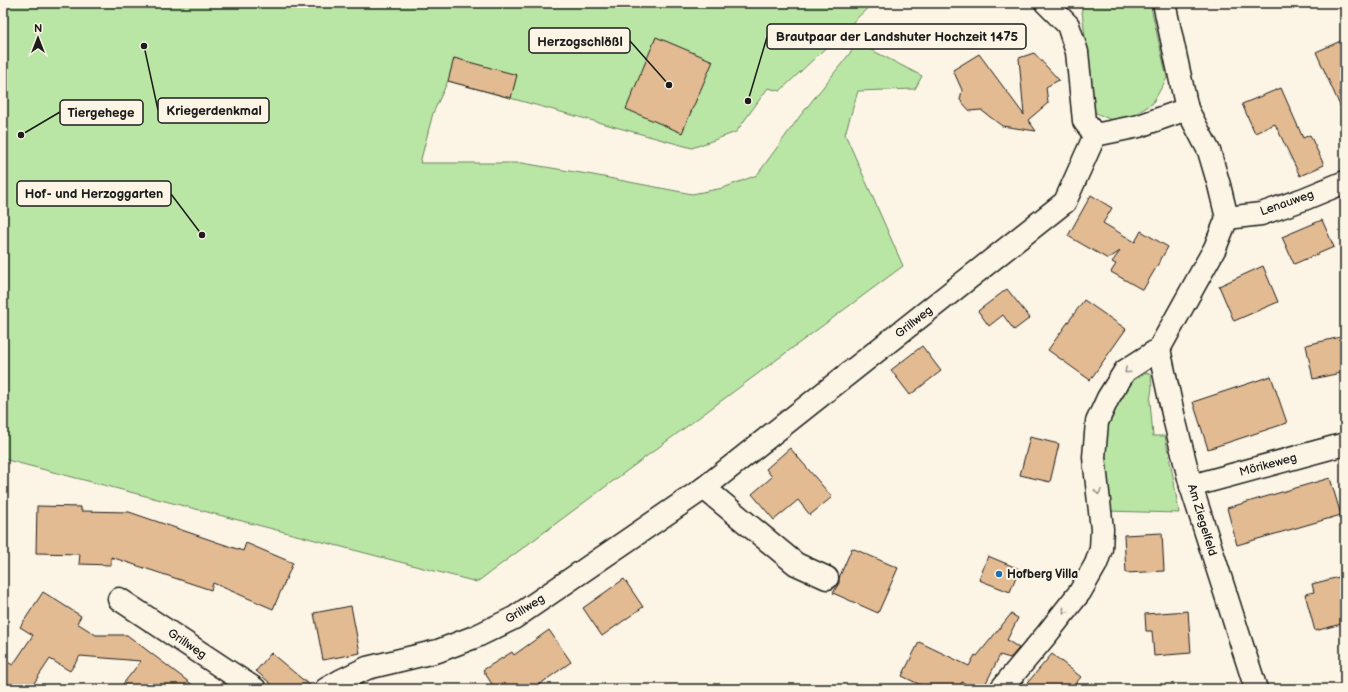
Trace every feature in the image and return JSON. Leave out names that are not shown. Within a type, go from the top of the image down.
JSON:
[{"type":"street","points":[[1046,3],[1068,25],[1077,52],[1084,121],[1095,135],[1139,126],[1187,109]]},
{"type":"street","points":[[1001,689],[1080,592],[1096,564],[1101,549],[1102,529],[1094,457],[1097,422],[1108,398],[1125,371],[1159,349],[1215,248],[1227,218],[1209,151],[1187,109],[1164,3]]},
{"type":"street","name":"Grillweg","points":[[326,689],[367,668],[438,651],[477,636],[514,618],[704,488],[1066,202],[1095,135]]},
{"type":"street","name":"Lenauweg","points":[[1227,218],[1261,214],[1304,199],[1345,182]]},
{"type":"street","name":"Am Ziegelfeld","points":[[1159,349],[1191,486],[1256,689]]},
{"type":"street","name":"Mörikeweg","points":[[1191,486],[1345,444]]},
{"type":"street","points":[[704,488],[796,564],[827,578]]},
{"type":"street","name":"Grillweg","points":[[119,599],[255,689]]},
{"type":"green space","points":[[3,3],[873,3],[780,91],[768,88],[736,132],[692,148],[448,81],[433,113],[420,163],[522,163],[692,194],[723,188],[757,175],[800,116],[858,43],[922,76],[915,89],[858,91],[845,134],[903,266],[477,582],[3,459]]},
{"type":"green space","points":[[1081,3],[1150,3],[1167,78],[1152,104],[1132,116],[1111,120],[1094,112]]},
{"type":"green space","points":[[1147,373],[1151,375],[1152,388],[1150,401],[1153,436],[1165,436],[1179,513],[1106,511],[1103,485],[1105,424],[1128,383],[1141,374]]},
{"type":"building","points":[[656,37],[713,61],[682,133],[626,109]]},
{"type":"building","points":[[1345,39],[1345,117],[1316,52]]},
{"type":"building","points":[[1034,53],[1059,80],[1046,87],[1048,103],[1028,120],[1036,131],[1002,126],[981,110],[970,111],[960,100],[962,90],[953,70],[979,54],[1024,115],[1019,58]]},
{"type":"building","points":[[454,58],[517,75],[511,98],[448,81]]},
{"type":"building","points":[[1281,88],[1303,138],[1310,135],[1324,165],[1300,176],[1275,124],[1255,133],[1242,104]]},
{"type":"building","points":[[1091,195],[1112,208],[1103,223],[1135,242],[1141,231],[1168,247],[1143,290],[1111,272],[1116,264],[1112,262],[1120,251],[1108,259],[1068,236]]},
{"type":"building","points":[[1322,220],[1334,247],[1294,264],[1282,237]]},
{"type":"building","points":[[1263,266],[1278,302],[1234,321],[1219,286]]},
{"type":"building","points":[[1007,289],[1030,318],[1014,330],[1003,315],[989,326],[978,311]]},
{"type":"building","points":[[1084,300],[1126,329],[1090,380],[1048,350]]},
{"type":"building","points":[[1345,336],[1345,372],[1313,379],[1306,345]]},
{"type":"building","points":[[922,346],[941,371],[910,395],[891,370]]},
{"type":"building","points":[[1271,376],[1287,423],[1208,449],[1193,402]]},
{"type":"building","points":[[1030,437],[1059,444],[1050,482],[1020,475]]},
{"type":"building","points":[[790,448],[832,497],[810,515],[798,500],[774,520],[752,494],[772,477],[766,469]]},
{"type":"building","points":[[1330,478],[1341,515],[1237,545],[1227,508]]},
{"type":"building","points":[[37,506],[81,507],[81,511],[129,512],[243,551],[246,543],[293,563],[273,609],[213,583],[211,590],[111,557],[111,565],[79,564],[80,554],[36,553]]},
{"type":"building","points":[[1162,533],[1164,571],[1126,573],[1124,535]]},
{"type":"building","points":[[852,548],[898,568],[878,613],[833,593],[839,583],[839,578]]},
{"type":"building","name":"Hofberg Villa","points":[[988,556],[1019,569],[1010,592],[979,580]]},
{"type":"building","points":[[1339,577],[1342,584],[1345,583],[1345,623],[1315,631],[1305,594],[1314,592],[1312,584]]},
{"type":"building","points":[[624,579],[643,607],[602,636],[583,608]]},
{"type":"building","points":[[43,592],[81,616],[77,623],[96,635],[127,635],[198,689],[119,689],[141,661],[80,656],[70,671],[50,659],[30,689],[3,689],[3,660],[13,665],[33,635],[20,627]]},
{"type":"building","points":[[351,606],[360,653],[323,660],[314,613]]},
{"type":"building","points":[[1188,611],[1191,653],[1154,656],[1152,631],[1146,631],[1145,614]]},
{"type":"building","points":[[1011,614],[1018,618],[1007,640],[1019,648],[1010,658],[1000,655],[983,689],[975,689],[962,682],[958,689],[929,689],[902,676],[919,642],[969,666],[975,655],[977,656]]},
{"type":"building","points":[[549,630],[571,662],[533,689],[495,689],[483,670],[512,652],[514,655]]},
{"type":"building","points":[[271,653],[314,689],[277,689],[256,671]]},
{"type":"building","points":[[1052,654],[1081,677],[1071,689],[1022,689]]},
{"type":"place","name":"Kriegerdenkmal","points":[[144,46]]},
{"type":"place","name":"Herzogschlößl","points":[[669,85]]},
{"type":"place","name":"Brautpaar der Landshuter Hochzeit 1475","points":[[748,101]]},
{"type":"place","name":"Tiergehege","points":[[21,135]]},
{"type":"place","name":"Hof- und Herzoggarten","points":[[202,235]]},
{"type":"place","name":"Hofberg Villa","points":[[999,574]]}]
